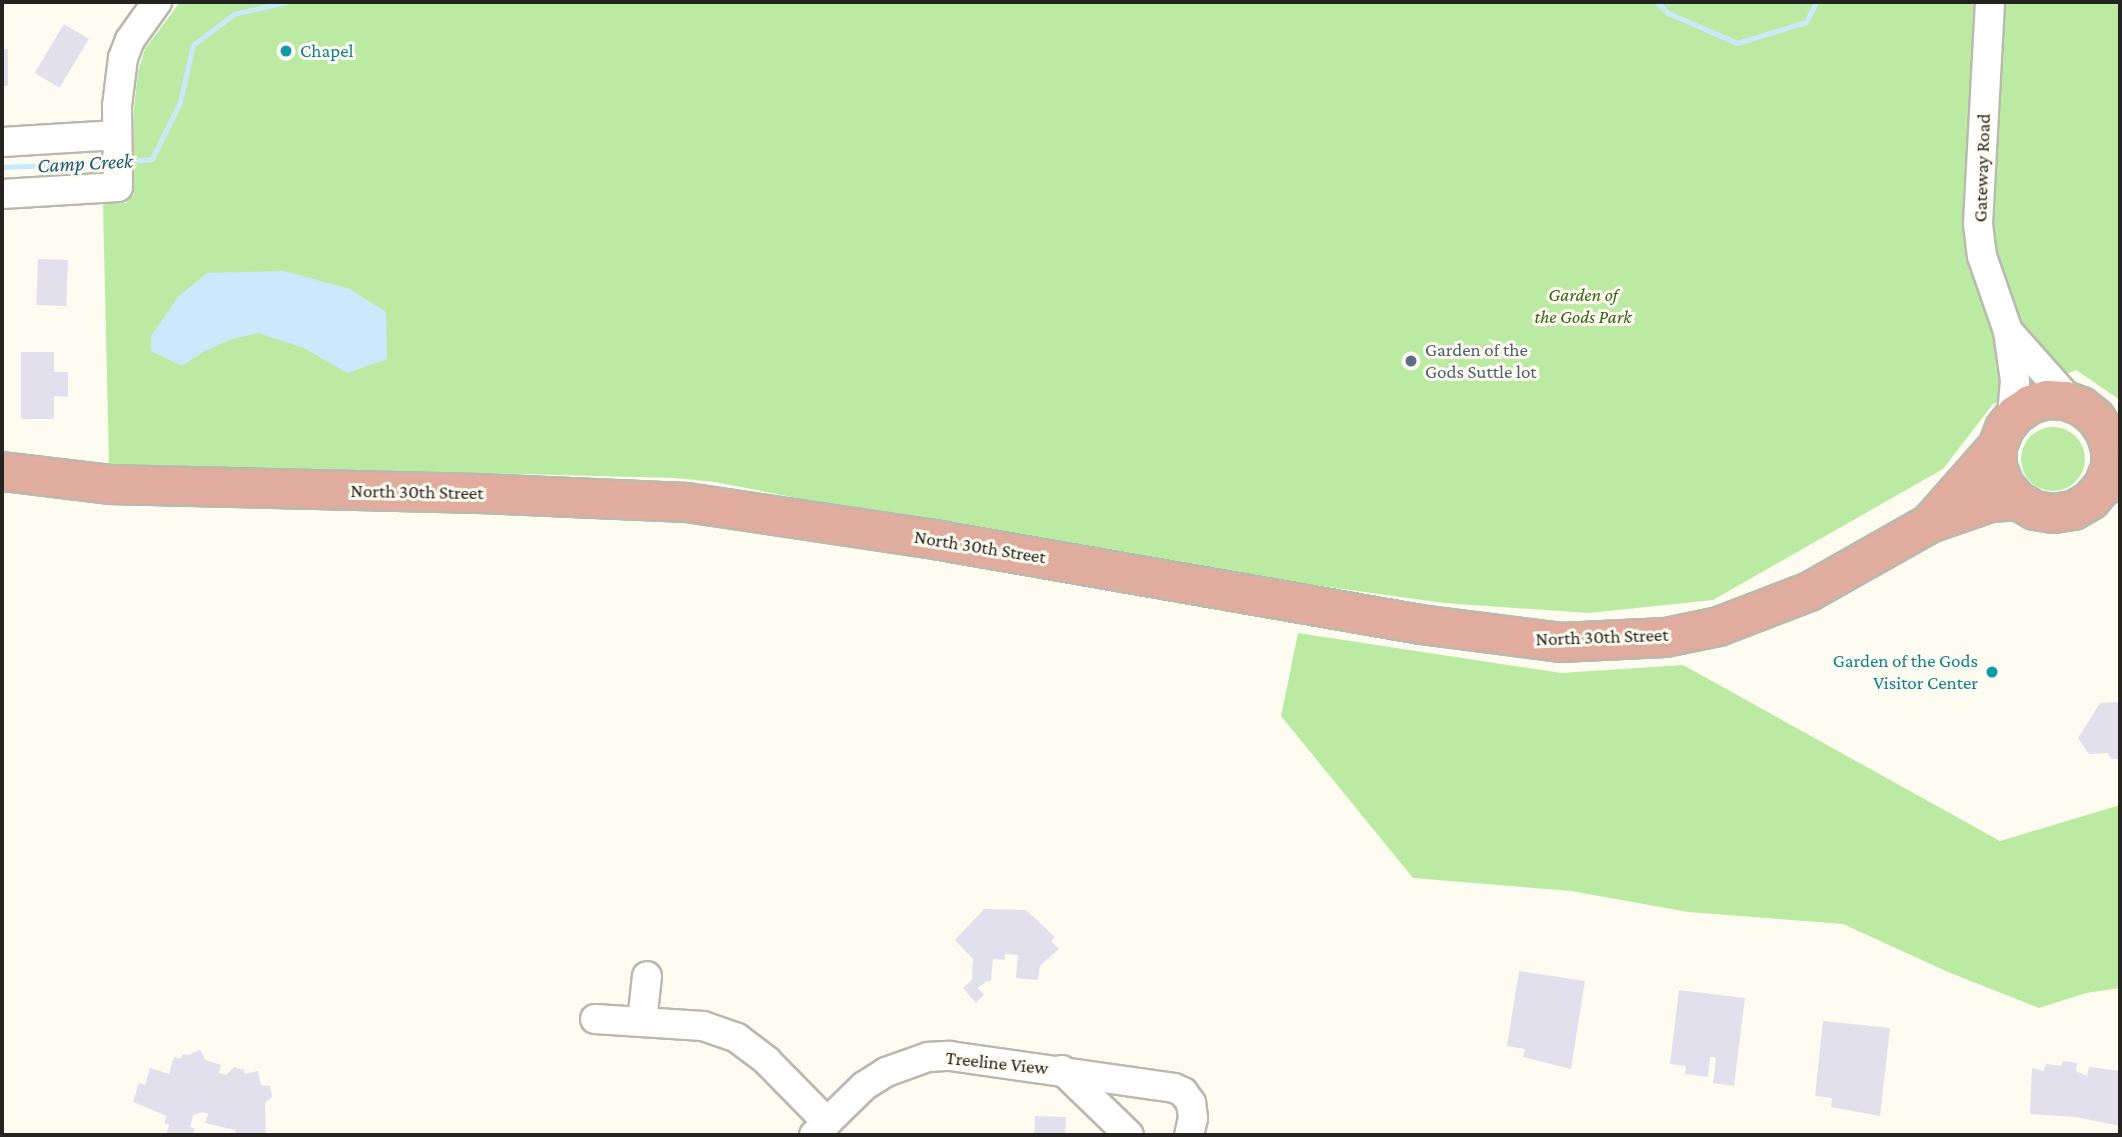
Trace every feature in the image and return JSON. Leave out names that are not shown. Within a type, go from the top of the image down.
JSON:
[{"type":"main road","name":"North 30th Street","points":[[2,471],[109,484],[479,493],[686,502],[939,540],[1470,632],[1560,642],[1665,637],[1718,626],[1809,591],[1929,523],[1990,502],[2017,500],[2034,510],[2053,513],[2073,510],[2111,482],[2111,430],[2072,403],[2047,399],[2030,404],[1929,523]]},
{"type":"main road","points":[[2005,432],[1997,466],[2004,485],[2017,500]]},
{"type":"street","points":[[2,194],[118,187],[117,106],[123,58],[130,40],[157,2]]},
{"type":"street","name":"Gateway Road","points":[[1990,2],[1978,224],[1982,256],[2008,331],[2015,381],[2005,432]]},
{"type":"street","points":[[2,142],[117,135]]},
{"type":"street","name":"Gateway Road","points":[[2008,331],[2045,368],[2072,403]]},
{"type":"street","points":[[642,1022],[647,976]]},
{"type":"street","name":"Treeline View","points":[[595,1019],[703,1026],[737,1038],[767,1060],[820,1129],[864,1086],[886,1072],[928,1057],[982,1058],[1161,1084],[1183,1092],[1191,1103],[1193,1118],[1189,1135]]},
{"type":"street","name":"Treeline View","points":[[1062,1070],[1129,1135]]},
{"type":"green space","name":"Garden of the Gods Park","points":[[180,2],[2120,2],[2120,400],[2076,370],[1993,404],[1943,469],[1713,600],[1589,613],[1444,603],[1080,553],[715,482],[675,478],[109,464],[103,204],[126,203],[134,194],[134,109],[138,71],[145,49]]},
{"type":"green space","points":[[2047,427],[2059,427],[2076,436],[2083,447],[2083,471],[2076,482],[2059,491],[2047,491],[2035,486],[2026,477],[2021,465],[2021,453],[2026,441],[2035,432]]},
{"type":"green space","points":[[1298,633],[1561,673],[1683,665],[2000,841],[2120,805],[2120,988],[2086,993],[2039,1008],[1948,972],[1843,924],[1688,912],[1571,891],[1413,878],[1281,716]]},
{"type":"water","points":[[284,271],[350,289],[386,312],[387,359],[347,373],[304,348],[258,333],[232,339],[203,352],[182,366],[151,351],[151,336],[178,297],[207,273]]},
{"type":"building","points":[[64,24],[89,39],[60,88],[35,73]]},
{"type":"building","name":"Chapel","points":[[282,42],[293,44],[288,62],[279,59]]},
{"type":"building","points":[[2,49],[8,49],[8,86],[2,86]]},
{"type":"building","points":[[38,259],[68,260],[66,306],[36,305]]},
{"type":"building","points":[[21,352],[54,352],[54,372],[68,372],[68,397],[54,396],[54,419],[21,419]]},
{"type":"building","points":[[2120,702],[2120,759],[2112,759],[2107,753],[2089,754],[2078,738],[2100,703]]},
{"type":"building","points":[[984,909],[1026,910],[1055,937],[1051,941],[1059,949],[1040,966],[1038,980],[1016,978],[1018,955],[1005,954],[1005,960],[993,959],[991,981],[978,988],[984,995],[976,1003],[963,988],[972,980],[973,959],[955,940]]},
{"type":"building","points":[[1519,971],[1585,981],[1571,1069],[1523,1057],[1525,1049],[1507,1046]]},
{"type":"building","points":[[1679,990],[1745,998],[1734,1086],[1713,1083],[1716,1058],[1710,1057],[1708,1077],[1685,1074],[1686,1066],[1670,1064]]},
{"type":"building","points":[[1823,1021],[1890,1028],[1880,1116],[1831,1107],[1832,1098],[1815,1096]]},
{"type":"building","points":[[200,1050],[206,1060],[221,1065],[219,1073],[226,1075],[234,1067],[244,1070],[245,1074],[258,1071],[261,1085],[270,1086],[272,1097],[265,1103],[266,1135],[236,1135],[235,1130],[205,1123],[208,1114],[203,1112],[193,1115],[190,1127],[195,1129],[193,1135],[166,1135],[169,1125],[164,1123],[167,1116],[133,1102],[139,1083],[145,1085],[150,1068],[169,1074],[174,1057],[181,1059],[183,1054],[188,1055]]},
{"type":"building","points":[[2063,1061],[2077,1063],[2076,1071],[2087,1076],[2089,1067],[2120,1071],[2120,1126],[2076,1117],[2030,1114],[2032,1068],[2044,1071],[2046,1064],[2061,1066]]},
{"type":"building","points":[[1035,1116],[1066,1117],[1065,1135],[1034,1135]]},
{"type":"waterway","name":"Camp Creek","points":[[126,161],[152,159],[180,102],[193,45],[234,14],[286,2]]},
{"type":"waterway","name":"Camp Creek","points":[[1657,2],[1668,13],[1737,43],[1806,22],[1816,2]]},
{"type":"waterway","name":"Camp Creek","points":[[2,167],[109,163]]},
{"type":"place","name":"Chapel","points":[[286,51]]},
{"type":"place","name":"Garden of the Gods Suttle lot","points":[[1411,361]]},
{"type":"place","name":"Garden of the Gods Visitor Center","points":[[1992,672]]}]
